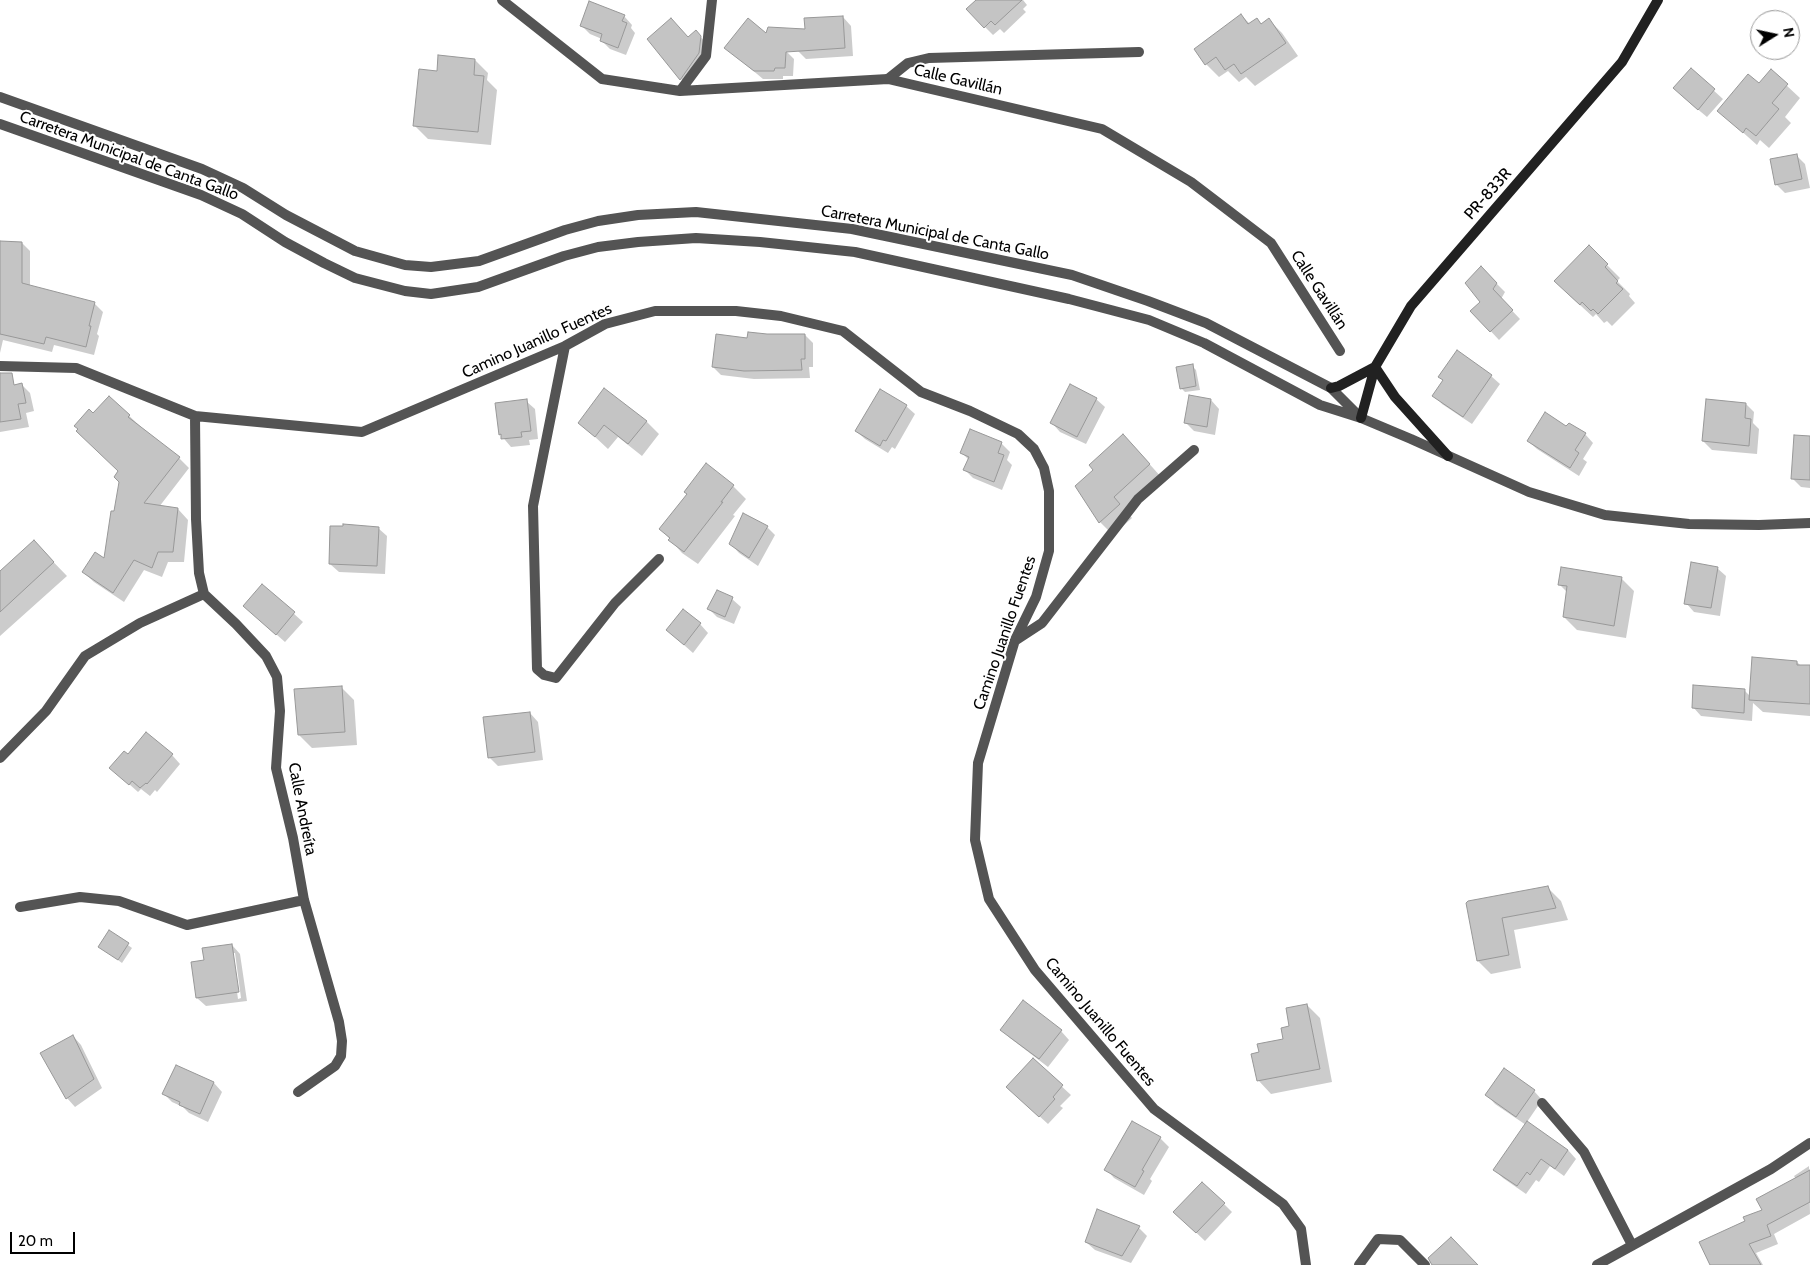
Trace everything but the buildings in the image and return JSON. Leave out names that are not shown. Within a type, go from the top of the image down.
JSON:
[{"type":"street","name":"Calle Gavillán","points":[[502,0],[602,79],[680,90],[888,79],[1102,129],[1191,182],[1271,244],[1340,351]]},
{"type":"street","points":[[680,90],[706,56],[712,0]]},
{"type":"street","name":"PR-833R","points":[[1361,418],[1375,367],[1411,306],[1622,62],[1658,0]]},
{"type":"street","points":[[888,79],[908,63],[928,58],[1139,52]]},
{"type":"street","name":"Carretera Municipal de Canta Gallo","points":[[0,97],[202,169],[243,188],[286,215],[355,252],[405,265],[431,267],[479,261],[598,220],[638,215],[696,212],[852,229],[1072,275],[1148,301],[1206,324],[1331,388],[1361,418]]},
{"type":"street","name":"Carretera Municipal de Canta Gallo","points":[[0,124],[201,195],[242,214],[285,242],[355,278],[405,291],[431,294],[478,287],[573,254],[598,247],[638,242],[696,238],[760,242],[855,252],[1069,299],[1149,320],[1204,343],[1320,405],[1361,418],[1528,492],[1605,515],[1689,524],[1760,525],[1810,523]]},
{"type":"street","name":"Camino Juanillo Fuentes","points":[[0,366],[76,368],[195,416],[362,432],[565,346],[605,324],[655,311],[736,311],[781,316],[843,331],[921,392],[970,411],[1018,434],[1034,448],[1046,476],[1049,491],[1049,551],[1036,597],[1015,640],[978,763],[975,840],[989,899],[1035,970],[1154,1109],[1282,1204],[1301,1229],[1306,1265]]},
{"type":"street","points":[[565,346],[534,506],[537,669],[544,675],[556,678],[615,603],[659,559]]},
{"type":"street","points":[[1331,388],[1339,386],[1375,367],[1395,397],[1448,456]]},
{"type":"street","points":[[0,758],[46,711],[85,656],[140,624],[204,594],[199,573],[196,519],[195,416]]},
{"type":"street","points":[[1015,640],[1042,623],[1138,499],[1194,450]]},
{"type":"street","name":"Calle Andreíta","points":[[204,594],[266,656],[277,677],[280,711],[276,768],[293,838],[304,900],[339,1022],[342,1041],[341,1056],[335,1066],[298,1092]]},
{"type":"street","points":[[20,907],[80,897],[119,901],[187,925],[304,900]]},
{"type":"street","points":[[1542,1103],[1584,1152],[1632,1245]]},
{"type":"street","points":[[1597,1265],[1772,1169],[1810,1143]]},
{"type":"street","points":[[1360,1265],[1378,1238],[1400,1240],[1425,1265]]}]
